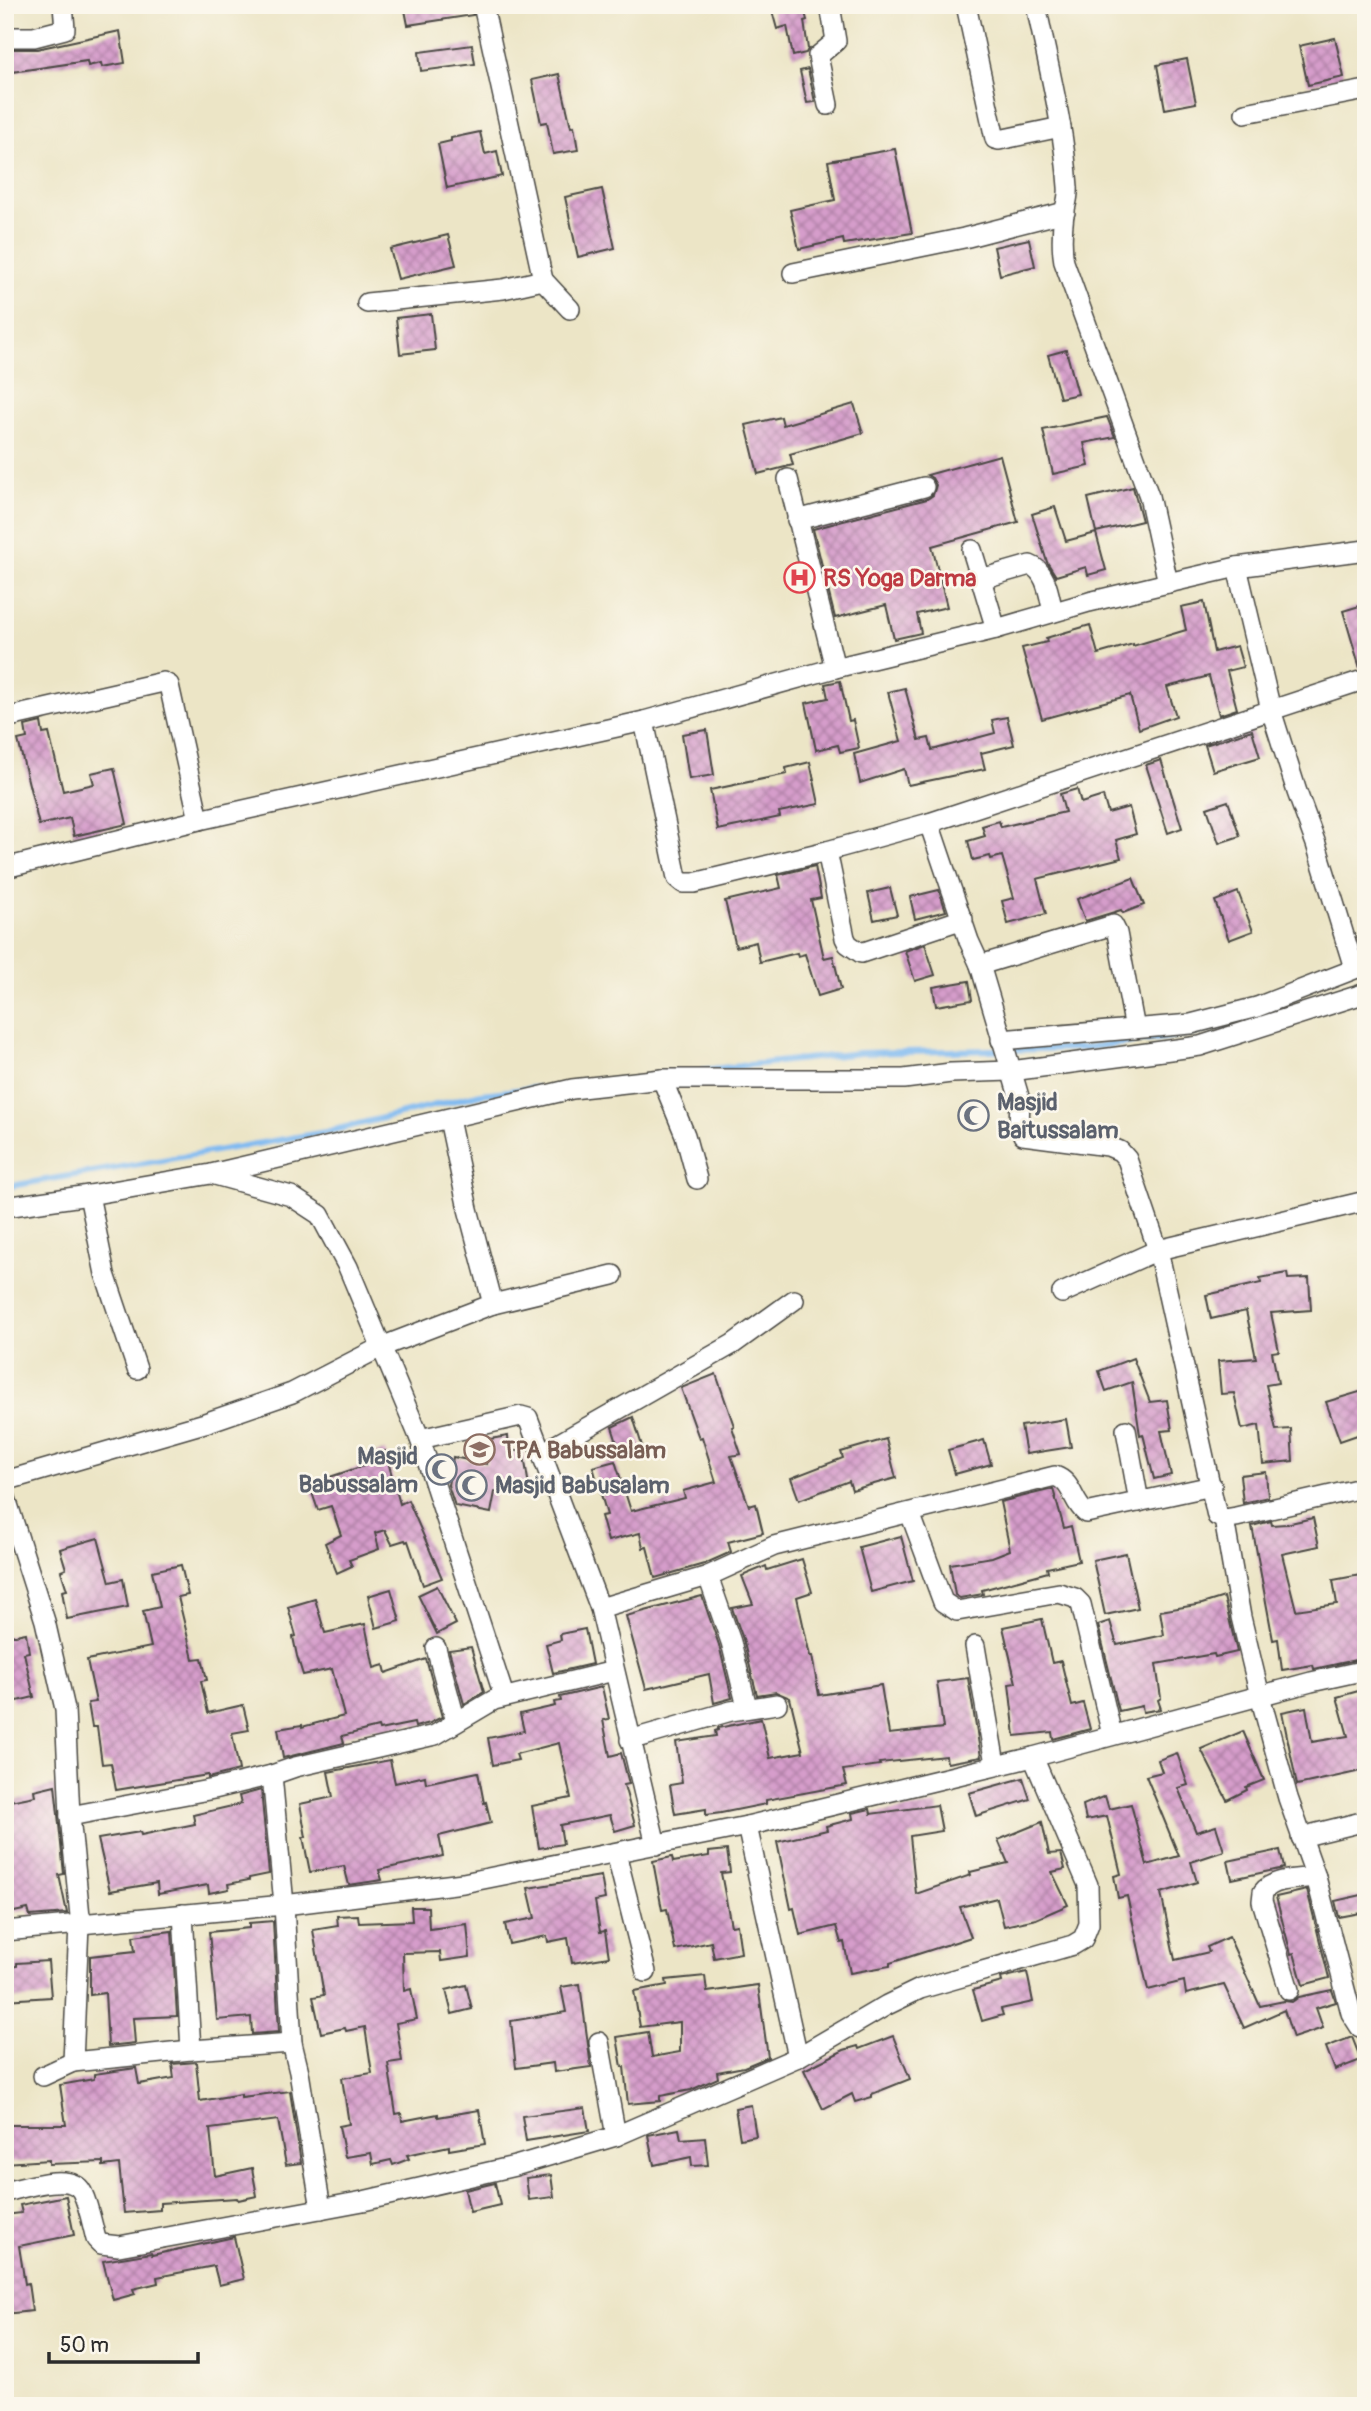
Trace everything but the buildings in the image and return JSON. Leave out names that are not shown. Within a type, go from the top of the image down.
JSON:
[{"type":"street","points":[[5,37],[34,37],[65,29],[63,5]]},
{"type":"street","points":[[483,5],[543,280],[570,309]]},
{"type":"street","points":[[828,105],[818,56],[836,41],[830,5]]},
{"type":"street","points":[[966,5],[995,139],[1061,127]]},
{"type":"street","points":[[1036,5],[1061,127],[1069,197],[1061,246],[1066,272],[1149,496],[1168,583]]},
{"type":"street","points":[[1245,113],[1366,90]]},
{"type":"street","points":[[793,273],[951,241],[1065,212]]},
{"type":"street","points":[[366,303],[503,289],[543,280]]},
{"type":"street","points":[[788,479],[835,668]]},
{"type":"street","points":[[797,520],[924,487]]},
{"type":"street","points":[[972,550],[996,629]]},
{"type":"street","points":[[5,868],[199,820],[644,721],[835,668],[1168,583],[1237,568],[1366,550]]},
{"type":"street","points":[[981,579],[1030,565],[1038,568],[1042,573],[1053,612]]},
{"type":"street","points":[[5,1207],[211,1174],[363,1136],[449,1119],[572,1089],[662,1079],[904,1079],[951,1073],[1006,1055],[1135,1029],[1191,1024],[1257,1006],[1360,966],[1297,792],[1271,710],[1237,568]]},
{"type":"street","points":[[644,721],[677,878],[683,883],[694,883],[929,823],[1366,679]]},
{"type":"street","points":[[5,718],[163,682],[169,685],[199,820]]},
{"type":"street","points":[[929,823],[969,941],[980,965],[1020,1100],[1019,1126],[1023,1135],[1108,1146],[1120,1151],[1127,1159],[1158,1250],[1217,1516],[1224,1519],[1366,1487]]},
{"type":"street","points":[[827,851],[845,939],[860,953],[963,919]]},
{"type":"street","points":[[980,965],[1112,925],[1117,933],[1135,1029]]},
{"type":"street","points":[[1006,1055],[1200,1046],[1366,993]]},
{"type":"street","points":[[662,1079],[685,1135],[697,1179]]},
{"type":"street","points":[[449,1119],[468,1209],[493,1304]]},
{"type":"street","points":[[211,1174],[291,1196],[320,1215],[348,1267],[420,1439],[427,1461],[415,1465],[454,1562],[499,1698]]},
{"type":"street","points":[[89,1195],[105,1275],[137,1369]]},
{"type":"street","points":[[1062,1293],[1158,1250],[1366,1201]]},
{"type":"street","points":[[5,1481],[205,1423],[279,1397],[381,1347],[493,1304],[613,1275]]},
{"type":"street","points":[[542,1453],[733,1344],[794,1300]]},
{"type":"street","points":[[420,1439],[525,1416],[542,1453],[600,1608],[656,1845]]},
{"type":"street","points":[[1126,1430],[1139,1502]]},
{"type":"street","points":[[600,1608],[708,1576],[774,1546],[1055,1476],[1067,1483],[1080,1509],[1086,1513],[1212,1486]]},
{"type":"street","points":[[5,1495],[45,1620],[65,1709],[70,1816],[80,1925],[73,2062]]},
{"type":"street","points":[[910,1513],[943,1602],[949,1608],[957,1611],[1059,1593],[1068,1594],[1081,1604],[1112,1735]]},
{"type":"street","points":[[1224,1519],[1241,1618],[1260,1696],[1301,1837],[1316,1877],[1351,2013],[1360,2027],[1366,2029]]},
{"type":"street","points":[[708,1576],[731,1642],[747,1707]]},
{"type":"street","points":[[975,1646],[995,1764]]},
{"type":"street","points":[[436,1648],[456,1722]]},
{"type":"street","points":[[5,1931],[284,1905],[463,1883],[747,1826],[995,1764],[1033,1757],[1311,1682],[1366,1670]]},
{"type":"street","points":[[70,1816],[214,1789],[295,1767],[435,1735],[499,1698],[614,1671]]},
{"type":"street","points":[[631,1740],[747,1707],[777,1704]]},
{"type":"street","points":[[5,2192],[59,2181],[78,2185],[96,2239],[109,2246],[130,2245],[321,2208],[515,2166],[616,2136],[798,2057],[920,1989],[1073,1945],[1083,1939],[1089,1924],[1088,1885],[1033,1757]]},
{"type":"street","points":[[272,1775],[284,1905],[292,2043],[321,2208]]},
{"type":"street","points":[[1301,1837],[1366,1821]]},
{"type":"street","points":[[747,1826],[798,2057]]},
{"type":"street","points":[[616,1853],[646,1972]]},
{"type":"street","points":[[1289,1990],[1262,1901],[1263,1892],[1269,1885],[1278,1882],[1316,1877]]},
{"type":"street","points":[[183,1914],[191,2050]]},
{"type":"street","points":[[599,2042],[616,2136]]},
{"type":"street","points":[[43,2076],[73,2062],[292,2043]]},
{"type":"waterway","points":[[704,1070],[860,1053],[1086,1048],[1185,1035],[1249,1021]]},
{"type":"waterway","points":[[5,1187],[326,1132],[481,1094],[536,1088]]},
{"type":"place","name":"RS Yoga Darma","points":[[800,578]]},
{"type":"place","name":"Masjid Baitussalam","points":[[974,1116]]},
{"type":"place","name":"TPA Babussalam","points":[[479,1450]]},
{"type":"place","name":"Masjid Babussalam","points":[[441,1470]]},
{"type":"place","name":"Masjid Babusalam","points":[[472,1485]]}]
